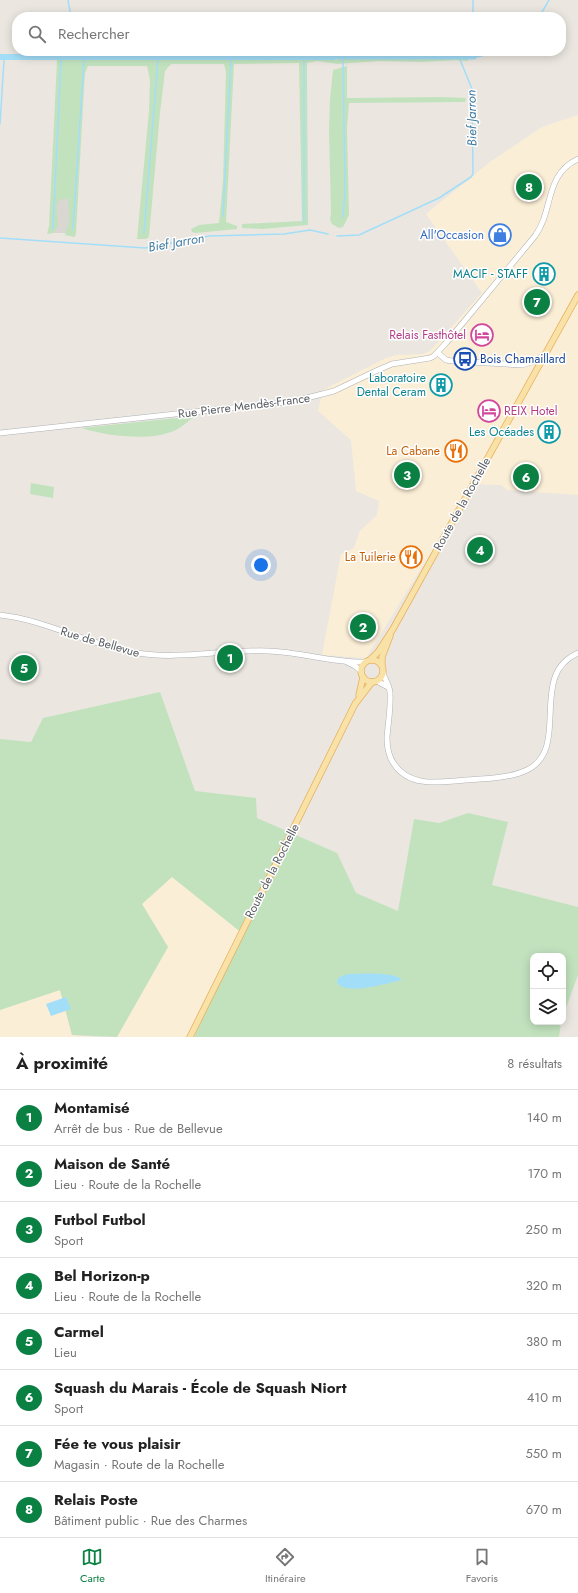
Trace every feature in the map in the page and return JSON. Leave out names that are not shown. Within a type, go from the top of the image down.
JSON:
[{"type":"main road","name":"Route de la Rochelle","points":[[368,660],[378,652],[393,629],[578,295]]},
{"type":"main road","name":"Route de la Rochelle","points":[[382,665],[382,657],[393,629]]},
{"type":"main road","points":[[368,660],[377,660],[382,665],[384,673],[355,704],[362,685],[362,666],[368,660]]},
{"type":"main road","points":[[363,677],[375,681]]},
{"type":"main road","name":"Route de la Rochelle","points":[[190,1037],[355,704]]},
{"type":"street","points":[[545,354],[535,362],[526,364],[448,361],[438,353],[540,229],[546,216],[552,189],[556,179],[565,168],[578,159]]},
{"type":"street","name":"Rue Pierre Mendès-France","points":[[0,433],[307,399],[334,391],[383,368],[401,362],[425,359],[438,353]]},
{"type":"street","name":"Rue de Bellevue","points":[[0,615],[28,620],[119,650],[146,655],[182,656],[243,651],[271,651],[344,661],[368,660]]},
{"type":"street","points":[[384,673],[390,689],[388,746],[392,761],[401,773],[408,777],[426,782],[515,774],[531,768],[543,756],[547,741],[554,676],[565,661],[578,653]]},
{"type":"street","name":"Rue de Bellevue","points":[[344,661],[355,666],[361,671]]},
{"type":"street","points":[[375,681],[385,684],[390,689]]},
{"type":"shaded area","points":[[578,115],[578,495],[507,490],[501,485],[469,484],[444,531],[366,658],[322,655],[341,554],[354,548],[360,531],[377,515],[379,501],[356,491],[351,440],[318,411],[323,390],[386,358],[397,355],[423,354],[430,351],[482,293],[426,214],[490,162],[542,127]]},
{"type":"shaded area","points":[[55,197],[73,198],[71,235],[64,233],[53,233]]},
{"type":"shaded area","points":[[172,877],[244,934],[194,1037],[117,1037],[168,947],[142,904]]},
{"type":"shaded area","points":[[60,990],[72,1035],[96,1037],[0,1037],[0,1010]]},
{"type":"green space","points":[[339,56],[469,56],[468,61],[380,61],[337,64],[317,61],[307,63],[308,225],[262,229],[242,228],[242,224],[302,221],[299,63],[234,64],[226,222],[237,226],[237,229],[196,233],[192,232],[191,229],[199,225],[219,223],[223,181],[226,72],[224,64],[171,64],[165,71],[149,237],[146,239],[137,239],[149,111],[150,80],[147,66],[88,66],[85,73],[76,233],[75,237],[65,235],[69,222],[68,199],[61,199],[57,204],[58,226],[53,233],[47,234],[49,226],[57,60],[337,60]]},
{"type":"green space","points":[[347,66],[347,98],[466,98],[465,102],[349,103],[347,128],[349,215],[343,227],[339,228],[332,224],[330,219],[330,99],[333,70]]},
{"type":"green space","points":[[196,416],[176,430],[166,434],[154,436],[142,437],[115,435],[81,428]]},
{"type":"green space","points":[[31,483],[54,487],[53,498],[30,494]]},
{"type":"green space","points":[[160,692],[195,791],[256,798],[257,818],[337,853],[356,893],[398,911],[414,819],[439,823],[468,813],[508,822],[492,885],[578,907],[578,975],[566,1008],[566,953],[530,953],[530,1025],[561,1025],[559,1037],[194,1037],[243,934],[172,877],[142,904],[168,947],[117,1037],[72,1035],[60,990],[0,1010],[0,739],[31,742],[43,718]]},
{"type":"water","points":[[0,54],[12,54],[12,56],[335,56],[335,60],[0,60]]},
{"type":"water","points":[[347,974],[385,974],[398,977],[402,980],[368,988],[358,989],[342,987],[337,983],[338,978]]},
{"type":"water","points":[[66,997],[71,1009],[51,1016],[46,1004]]},
{"type":"waterway","points":[[68,0],[70,12]]},
{"type":"waterway","points":[[473,0],[473,12]]},
{"type":"waterway","points":[[542,12],[549,0]]},
{"type":"waterway","points":[[474,56],[482,56]]},
{"type":"waterway","points":[[329,57],[474,57]]},
{"type":"waterway","points":[[343,57],[345,192],[343,217]]},
{"type":"waterway","name":"Bief Jarron","points":[[337,236],[359,235],[439,198],[471,177],[473,174],[472,89],[459,57]]},
{"type":"waterway","points":[[304,58],[304,222]]},
{"type":"waterway","points":[[53,229],[61,59]]},
{"type":"waterway","points":[[73,229],[84,59]]},
{"type":"waterway","points":[[144,233],[158,59]]},
{"type":"waterway","points":[[223,216],[231,59]]},
{"type":"waterway","points":[[0,124],[4,60]]},
{"type":"waterway","name":"Bief Jarron","points":[[0,238],[145,248],[209,236],[284,234],[310,230],[328,234]]},
{"type":"place","name":"Relais Poste","points":[[529,187]]},
{"type":"place","name":"All'Occasion","points":[[500,235]]},
{"type":"place","name":"MACIF - STAFF","points":[[544,274]]},
{"type":"place","name":"Fée te vous plaisir","points":[[537,302]]},
{"type":"place","name":"Relais Fasthôtel","points":[[482,335]]},
{"type":"place","name":"Bois Chamaillard","points":[[465,359]]},
{"type":"place","name":"Laboratoire Dental Ceram","points":[[441,385]]},
{"type":"place","name":"REIX Hotel","points":[[489,411]]},
{"type":"place","name":"Les Océades","points":[[549,432]]},
{"type":"place","name":"La Cabane","points":[[456,451]]},
{"type":"place","name":"Futbol Futbol","points":[[407,475]]},
{"type":"place","name":"Squash du Marais - École de Squash Niort","points":[[526,477]]},
{"type":"place","name":"Bel Horizon-p","points":[[480,550]]},
{"type":"place","name":"La Tuilerie","points":[[411,557]]},
{"type":"place","name":"Maison de Santé","points":[[363,627]]},
{"type":"place","name":"Montamisé","points":[[230,658]]},
{"type":"place","name":"Carmel","points":[[24,668]]}]
